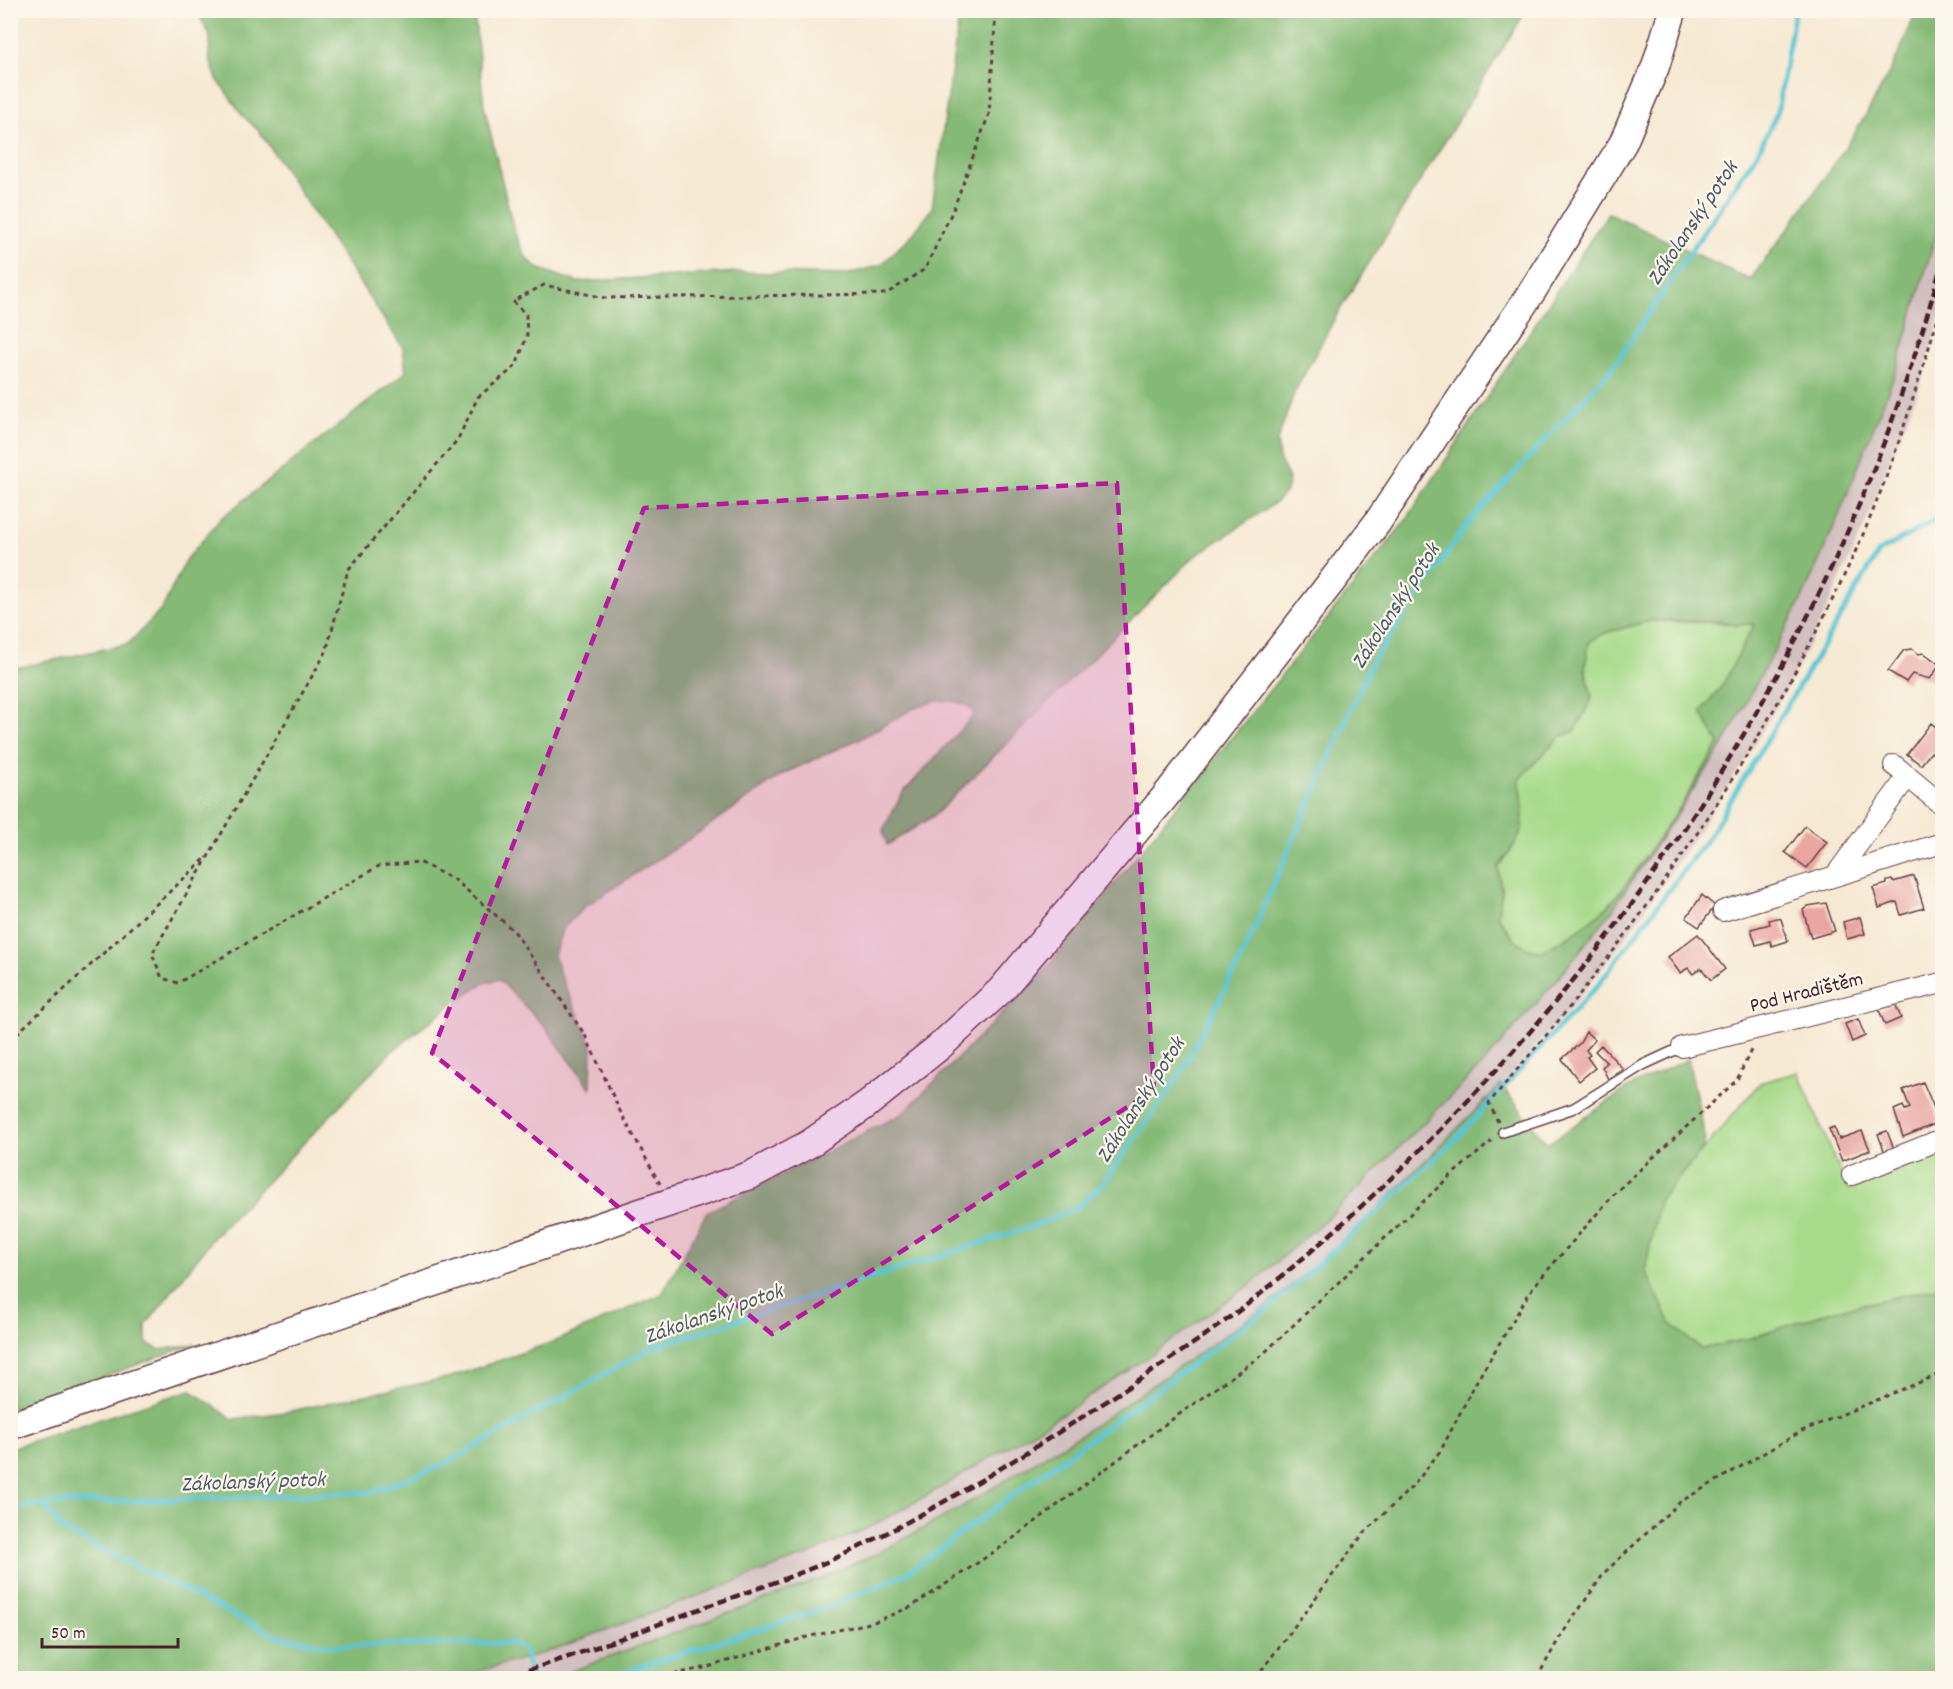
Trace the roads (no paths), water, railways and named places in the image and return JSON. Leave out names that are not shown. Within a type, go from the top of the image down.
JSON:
[{"type":"main road","points":[[10,1426],[751,1174],[809,1144],[866,1105],[939,1047],[1001,990],[1164,798],[1377,523],[1533,290],[1623,143],[1655,68],[1673,10]]},
{"type":"street","points":[[1835,876],[1901,771],[1942,805]]},
{"type":"street","points":[[1723,911],[1942,843]]},
{"type":"street","name":"Pod Hradištěm","points":[[1682,1047],[1942,983]]},
{"type":"street","points":[[1852,1175],[1942,1139]]},
{"type":"lane","points":[[1503,1132],[1574,1108],[1643,1065],[1682,1047]]},
{"type":"waterway","name":"Zákolanský potok","points":[[10,1509],[43,1504],[373,1492],[443,1465],[653,1347],[1031,1227],[1076,1208],[1102,1185],[1178,1078],[1240,961],[1372,662],[1469,522],[1612,368],[1758,152],[1777,113],[1795,10]]},
{"type":"waterway","points":[[605,1678],[826,1608],[907,1573],[1274,1304],[1451,1144],[1598,985],[1710,835],[1879,552],[1942,516]]},
{"type":"waterway","points":[[43,1504],[63,1530],[276,1636],[332,1646],[514,1643],[524,1650],[532,1678]]},
{"type":"railway","points":[[502,1678],[603,1645],[814,1567],[858,1548],[942,1503],[1065,1428],[1213,1330],[1264,1291],[1382,1187],[1491,1075],[1592,956],[1684,829],[1765,696],[1836,557],[1895,412],[1942,262]]}]
